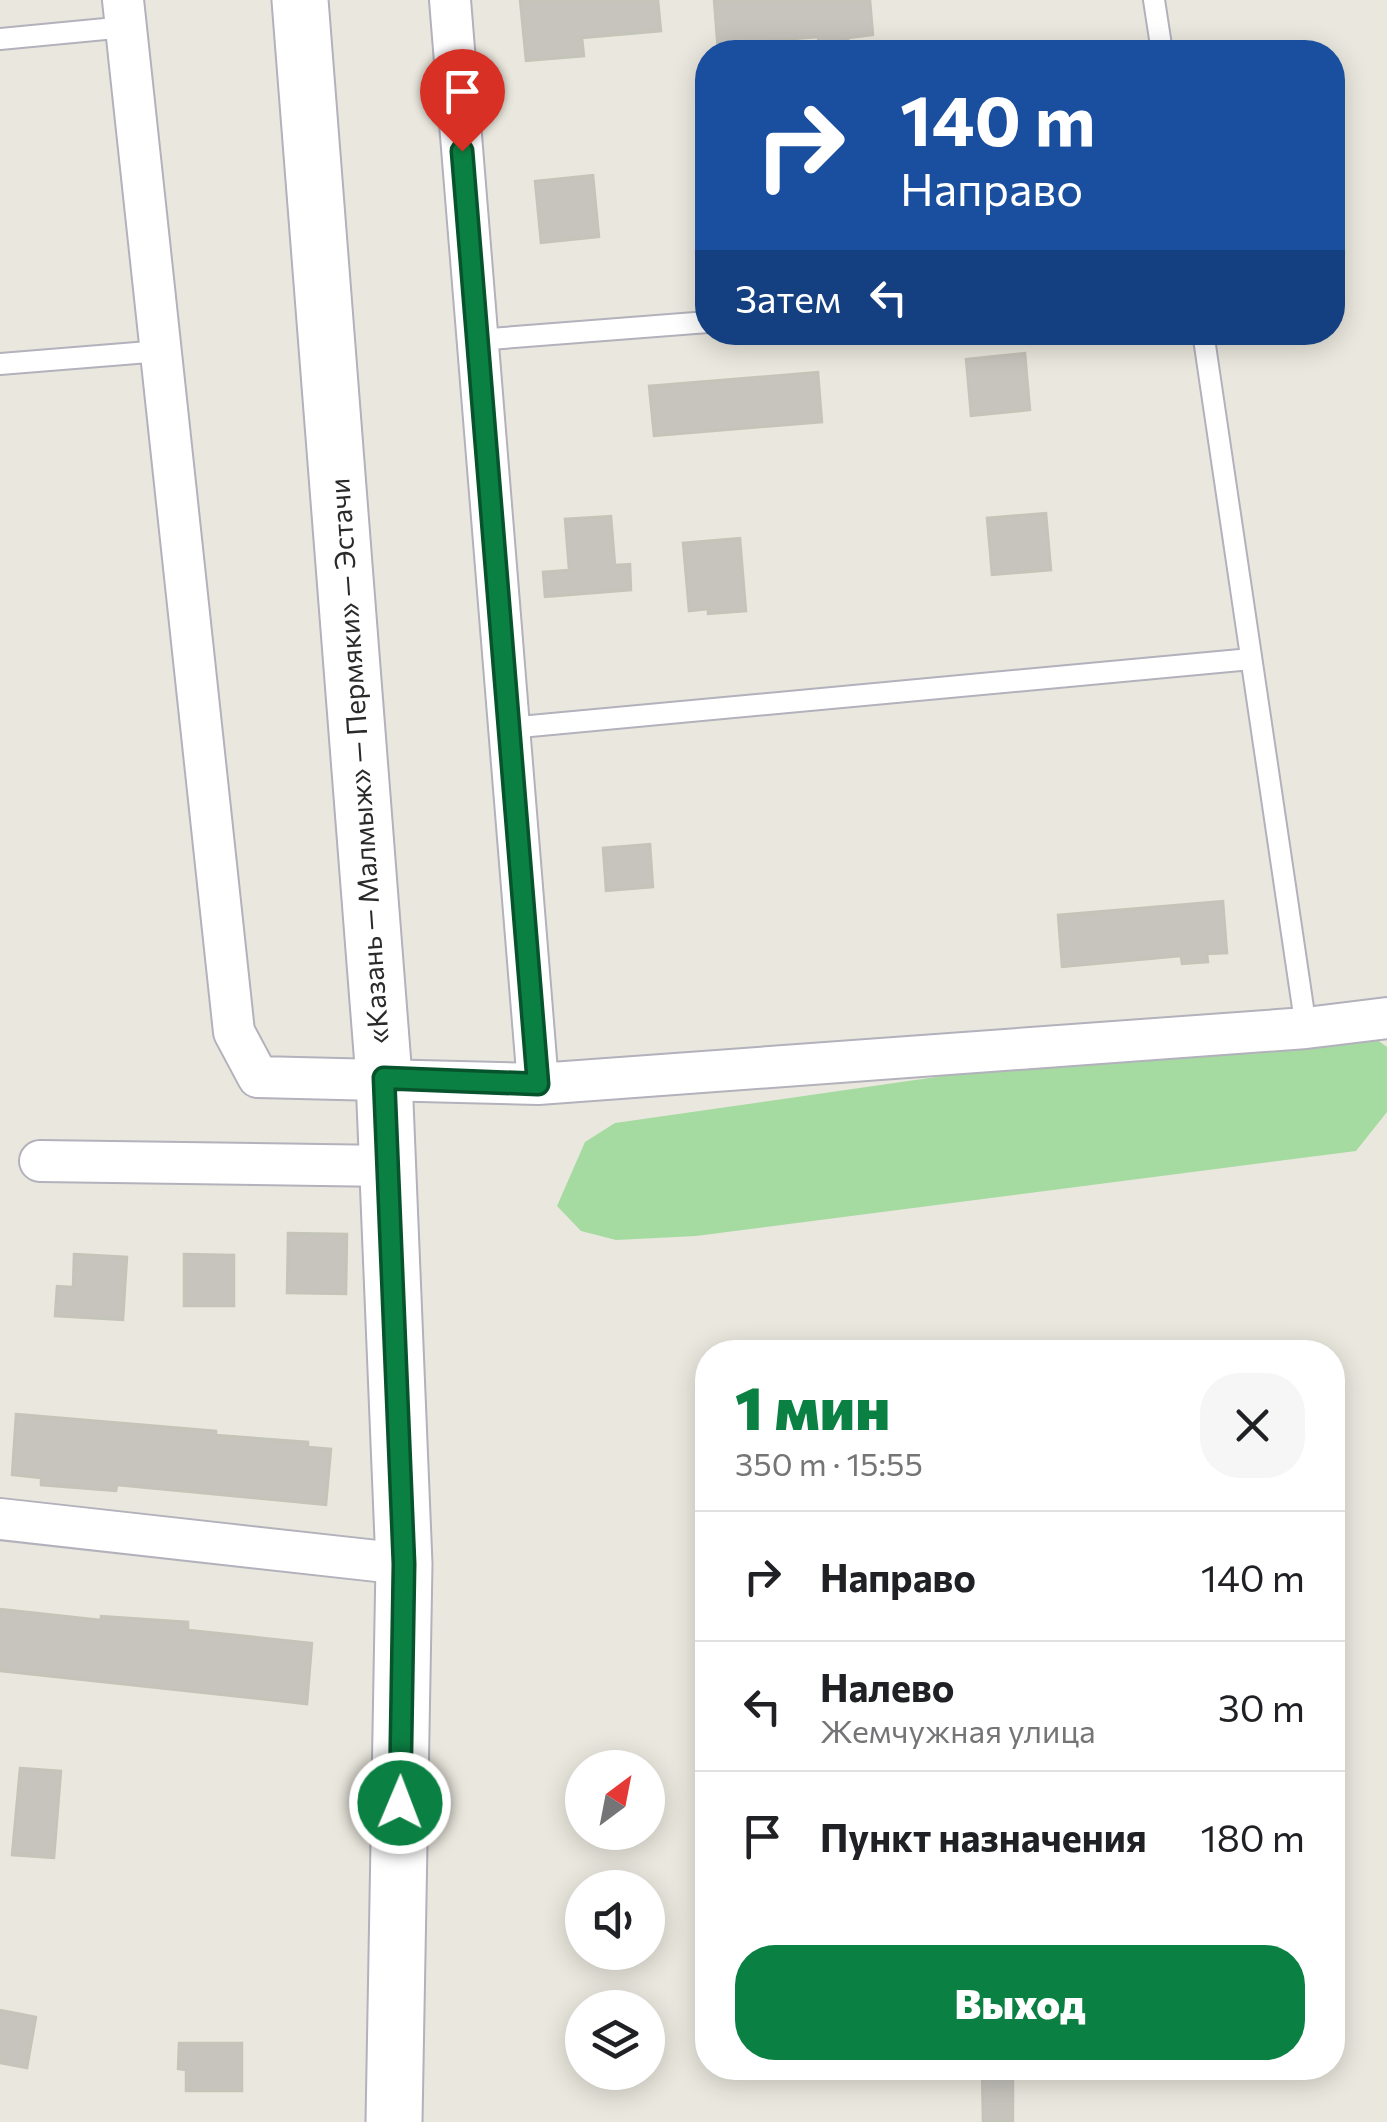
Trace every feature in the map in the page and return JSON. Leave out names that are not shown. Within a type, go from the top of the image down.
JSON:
[{"type":"street","name":"«Казань — Малмыж» — Пермяки» — Эстачи","points":[[300,0],[388,1166],[404,1564],[394,2122]]},
{"type":"street","points":[[450,0],[538,1084]]},
{"type":"street","points":[[124,14],[234,1032],[258,1077],[538,1084],[1306,1028],[1387,1018]]},
{"type":"street","points":[[40,1161],[388,1166]]},
{"type":"street","points":[[0,1519],[404,1564]]},
{"type":"lane","points":[[1154,0],[1160,40]]},
{"type":"lane","points":[[0,39],[124,14]]},
{"type":"lane","points":[[478,340],[695,323]]},
{"type":"lane","points":[[1205,345],[1306,1028]]},
{"type":"lane","points":[[0,364],[161,351]]},
{"type":"lane","points":[[509,728],[1251,659]]},
{"type":"green space","points":[[1293,1026],[1372,1036],[1387,1047],[1387,1112],[1356,1151],[696,1236],[616,1240],[581,1231],[557,1206],[585,1142],[615,1123]]},
{"type":"building","points":[[520,0],[658,0],[661,31],[582,38],[584,56],[526,61]]},
{"type":"building","points":[[714,0],[870,0],[873,35],[848,40],[717,40]]},
{"type":"building","points":[[593,175],[599,237],[541,243],[535,181]]},
{"type":"building","points":[[1025,353],[1030,410],[971,416],[966,359]]},
{"type":"building","points":[[818,372],[822,422],[654,436],[649,386]]},
{"type":"building","points":[[1046,513],[1051,570],[992,575],[987,518]]},
{"type":"building","points":[[611,516],[615,565],[630,564],[631,590],[545,597],[543,572],[569,570],[565,519]]},
{"type":"building","points":[[740,538],[746,611],[689,611],[683,543]]},
{"type":"building","points":[[650,844],[653,887],[606,891],[603,848]]},
{"type":"building","points":[[1223,901],[1227,953],[1207,954],[1208,962],[1182,964],[1181,956],[1062,967],[1058,915]]},
{"type":"building","points":[[288,1233],[347,1234],[346,1294],[287,1293]]},
{"type":"building","points":[[74,1254],[127,1257],[123,1320],[55,1316],[57,1286],[73,1287]]},
{"type":"building","points":[[184,1254],[234,1255],[234,1306],[184,1306]]},
{"type":"building","points":[[16,1414],[308,1442],[308,1447],[331,1449],[326,1505],[117,1485],[116,1491],[41,1485],[41,1478],[12,1475]]},
{"type":"building","points":[[0,1609],[101,1620],[101,1616],[188,1622],[188,1630],[312,1643],[307,1704],[0,1671]]},
{"type":"building","points":[[20,1768],[61,1771],[54,1858],[12,1855]]},
{"type":"building","points":[[0,2010],[36,2017],[27,2068],[0,2063]]},
{"type":"building","points":[[179,2043],[242,2043],[242,2091],[186,2091],[186,2070],[178,2069]]},
{"type":"building","points":[[982,2080],[1013,2080],[1013,2121],[983,2122]]},
{"type":"route","points":[[400,1803],[404,1564],[384,1078],[538,1084],[462,151]]}]
